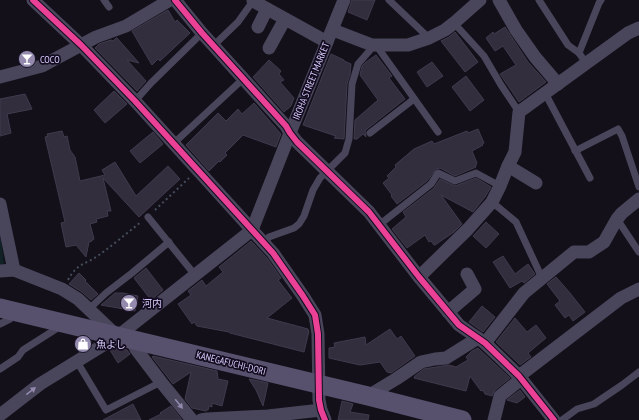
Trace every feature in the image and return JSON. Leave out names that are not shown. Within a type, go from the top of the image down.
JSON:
[{"type":"main road","name":"KANEGAFUCHI-DORI","points":[[7,310],[319,384],[460,420]]},
{"type":"street","points":[[33,0],[81,45],[135,101],[273,253],[315,315],[318,334],[319,400],[323,415],[268,416],[201,420]]},
{"type":"street","points":[[0,77],[42,66],[96,37],[126,26],[170,0]]},
{"type":"street","points":[[175,0],[213,46],[286,126],[297,142],[369,212],[419,277],[459,325],[482,341],[520,378],[554,420]]},
{"type":"street","name":"IROHA STREET MARKET","points":[[252,230],[344,0]]},
{"type":"street","points":[[333,30],[374,45],[408,45],[429,38],[445,30],[480,0]]},
{"type":"street","points":[[499,0],[516,30],[535,57],[558,84]]},
{"type":"street","points":[[254,1],[327,42]]},
{"type":"street","points":[[258,27],[267,9]]},
{"type":"street","points":[[269,48],[285,19]]},
{"type":"street","points":[[419,277],[468,229],[492,202],[515,152],[520,112],[558,84],[583,58],[639,28]]},
{"type":"street","points":[[508,166],[536,183]]},
{"type":"street","points":[[368,396],[421,362],[435,358],[446,358],[482,341],[524,293],[574,252],[589,252],[604,242],[617,219],[639,199]]},
{"type":"street","points":[[0,204],[14,270]]},
{"type":"street","points":[[4,412],[40,384],[76,360],[124,337],[195,275],[252,230]]},
{"type":"street","points":[[0,271],[14,270],[62,289],[78,299],[99,320],[124,337],[136,349],[192,420]]},
{"type":"street","points":[[448,312],[475,289],[467,274]]},
{"type":"street","points":[[494,420],[500,396],[520,378],[621,298],[639,289]]},
{"type":"lane","points":[[104,0],[109,7]]},
{"type":"lane","points":[[389,0],[429,38]]},
{"type":"lane","points":[[539,0],[568,45],[583,58],[601,0]]},
{"type":"lane","points":[[213,46],[238,22],[254,1]]},
{"type":"lane","points":[[454,23],[484,56],[501,85],[520,112]]},
{"type":"lane","points":[[135,101],[151,83],[202,33]]},
{"type":"lane","points":[[264,243],[269,238],[294,228],[299,224],[304,216],[313,190],[320,178],[345,153],[349,139],[352,84],[358,64],[374,45],[438,132]]},
{"type":"lane","points":[[174,143],[243,79]]},
{"type":"lane","points":[[545,93],[590,178]]},
{"type":"lane","points":[[370,133],[414,99]]},
{"type":"lane","points":[[575,151],[618,129],[622,136],[639,186]]},
{"type":"lane","points":[[379,225],[431,184],[438,172],[455,181],[476,173],[500,186]]},
{"type":"lane","points":[[492,202],[516,222],[542,278]]},
{"type":"lane","points":[[148,217],[195,275]]},
{"type":"lane","points":[[617,219],[639,252]]},
{"type":"lane","points":[[89,309],[106,293],[169,242]]},
{"type":"lane","points":[[0,324],[10,320],[7,310]]},
{"type":"lane","points":[[0,369],[18,357],[23,350],[56,329],[58,322]]},
{"type":"lane","points":[[76,360],[106,410],[161,382]]},
{"type":"lane","points":[[562,420],[577,409],[594,404],[639,372]]},
{"type":"path","points":[[62,289],[72,272],[98,256],[148,217],[198,170]]},
{"type":"shaded area","points":[[0,239],[4,264],[0,265]]},
{"type":"building","points":[[352,0],[375,0],[367,20],[348,12]]},
{"type":"building","points":[[168,10],[175,22],[177,20],[190,33],[160,61],[158,59],[152,65],[132,31]]},
{"type":"building","points":[[505,27],[528,62],[546,82],[519,102],[500,74],[516,65],[503,46],[495,51],[486,38],[493,32],[494,34]]},
{"type":"building","points":[[455,32],[478,62],[465,72],[441,41]]},
{"type":"building","points":[[116,38],[139,63],[127,60],[146,81],[137,91],[95,48],[99,44],[111,40],[113,41]]},
{"type":"building","points":[[331,54],[351,64],[347,84],[344,139],[334,138],[336,136],[303,125]]},
{"type":"building","points":[[376,55],[392,76],[389,78],[405,99],[367,129],[365,131],[366,137],[363,134],[357,139],[354,139],[355,120],[378,100],[360,75],[362,66]]},
{"type":"building","points":[[269,60],[281,71],[279,74],[284,80],[280,82],[294,98],[291,106],[284,112],[253,77]]},
{"type":"building","points":[[432,62],[443,76],[427,87],[417,72]]},
{"type":"building","points":[[466,76],[484,100],[470,111],[452,87]]},
{"type":"building","points":[[114,91],[127,104],[105,123],[94,110]]},
{"type":"building","points":[[25,94],[32,109],[7,114],[11,133],[0,136],[0,99]]},
{"type":"building","points":[[254,103],[281,134],[276,147],[243,135],[225,153],[227,155],[209,171],[186,145],[218,113],[226,121],[238,109],[242,114]]},
{"type":"building","points":[[478,129],[484,143],[472,151],[477,163],[475,166],[476,167],[455,176],[440,168],[436,169],[427,181],[397,204],[383,183],[389,178],[387,176],[396,167],[395,165],[414,149],[432,141],[434,144],[467,131],[468,133]]},
{"type":"building","points":[[62,131],[64,137],[67,136],[70,150],[75,157],[80,181],[105,175],[102,170],[115,162],[136,196],[168,166],[180,179],[139,217],[103,178],[111,211],[107,211],[108,216],[96,219],[97,222],[90,224],[94,239],[89,242],[86,257],[76,245],[66,247],[61,223],[65,222],[45,137],[48,136],[47,134]]},
{"type":"building","points":[[153,132],[163,144],[140,163],[130,151]]},
{"type":"building","points":[[476,178],[491,187],[473,212],[441,195],[462,224],[454,232],[435,245],[431,241],[429,242],[425,235],[407,248],[392,229],[406,217],[403,212],[434,188],[440,179],[455,186]]},
{"type":"building","points":[[486,222],[499,234],[486,248],[473,236]]},
{"type":"building","points":[[251,241],[267,258],[281,278],[278,280],[292,298],[267,318],[308,329],[309,331],[304,352],[229,332],[197,326],[194,322],[192,324],[178,304],[191,295],[188,291],[202,280],[206,286],[223,272],[219,267]]},
{"type":"building","points":[[503,256],[515,274],[528,264],[535,274],[524,283],[522,281],[510,288],[493,262]]},
{"type":"building","points":[[146,268],[163,290],[151,300],[134,278]]},
{"type":"building","points":[[79,273],[98,294],[91,300],[69,284]]},
{"type":"building","points":[[556,277],[585,312],[573,321],[569,315],[565,318],[555,305],[560,301],[547,284]]},
{"type":"building","points":[[115,293],[138,296],[135,311],[101,305]]},
{"type":"building","points":[[482,306],[495,317],[483,332],[469,322]]},
{"type":"building","points":[[515,318],[527,332],[536,325],[546,338],[528,353],[531,357],[520,365],[496,342]]},
{"type":"building","points":[[390,329],[397,339],[401,336],[415,356],[391,373],[387,372],[380,362],[360,365],[329,358],[329,348],[335,347],[334,343],[365,337],[366,345]]},
{"type":"building","points":[[116,347],[127,350],[130,354],[118,363],[110,350]]},
{"type":"building","points":[[478,348],[510,378],[495,390],[492,396],[485,394],[483,390],[481,391],[470,376],[466,391],[414,378],[424,369],[449,365],[456,367],[468,360],[466,357]]},
{"type":"building","points":[[152,357],[217,371],[218,379],[228,381],[222,406],[212,403],[212,407],[209,406],[208,410],[206,411],[192,408],[185,399],[191,372],[173,384]]},
{"type":"building","points":[[249,379],[268,383],[263,406],[256,390]]},
{"type":"building","points":[[520,390],[525,397],[517,403],[507,400]]},
{"type":"building","points":[[342,401],[353,404],[350,412],[369,415],[368,420],[338,420]]},
{"type":"building","points":[[133,404],[141,420],[103,420]]},
{"type":"building","points":[[171,406],[182,420],[149,420],[161,414],[160,413]]},
{"type":"cycle path","points":[[33,0],[81,45],[135,101],[273,253],[303,296],[315,315],[318,334],[319,400],[325,420]]},
{"type":"cycle path","points":[[175,0],[202,33],[286,126],[297,142],[369,212],[419,277],[459,325],[485,343],[519,376],[554,420]]},
{"type":"place","name":"COCO","points":[[27,59]]},
{"type":"place","name":"河内","points":[[129,303]]},
{"type":"place","name":"魚よし","points":[[83,344]]}]
